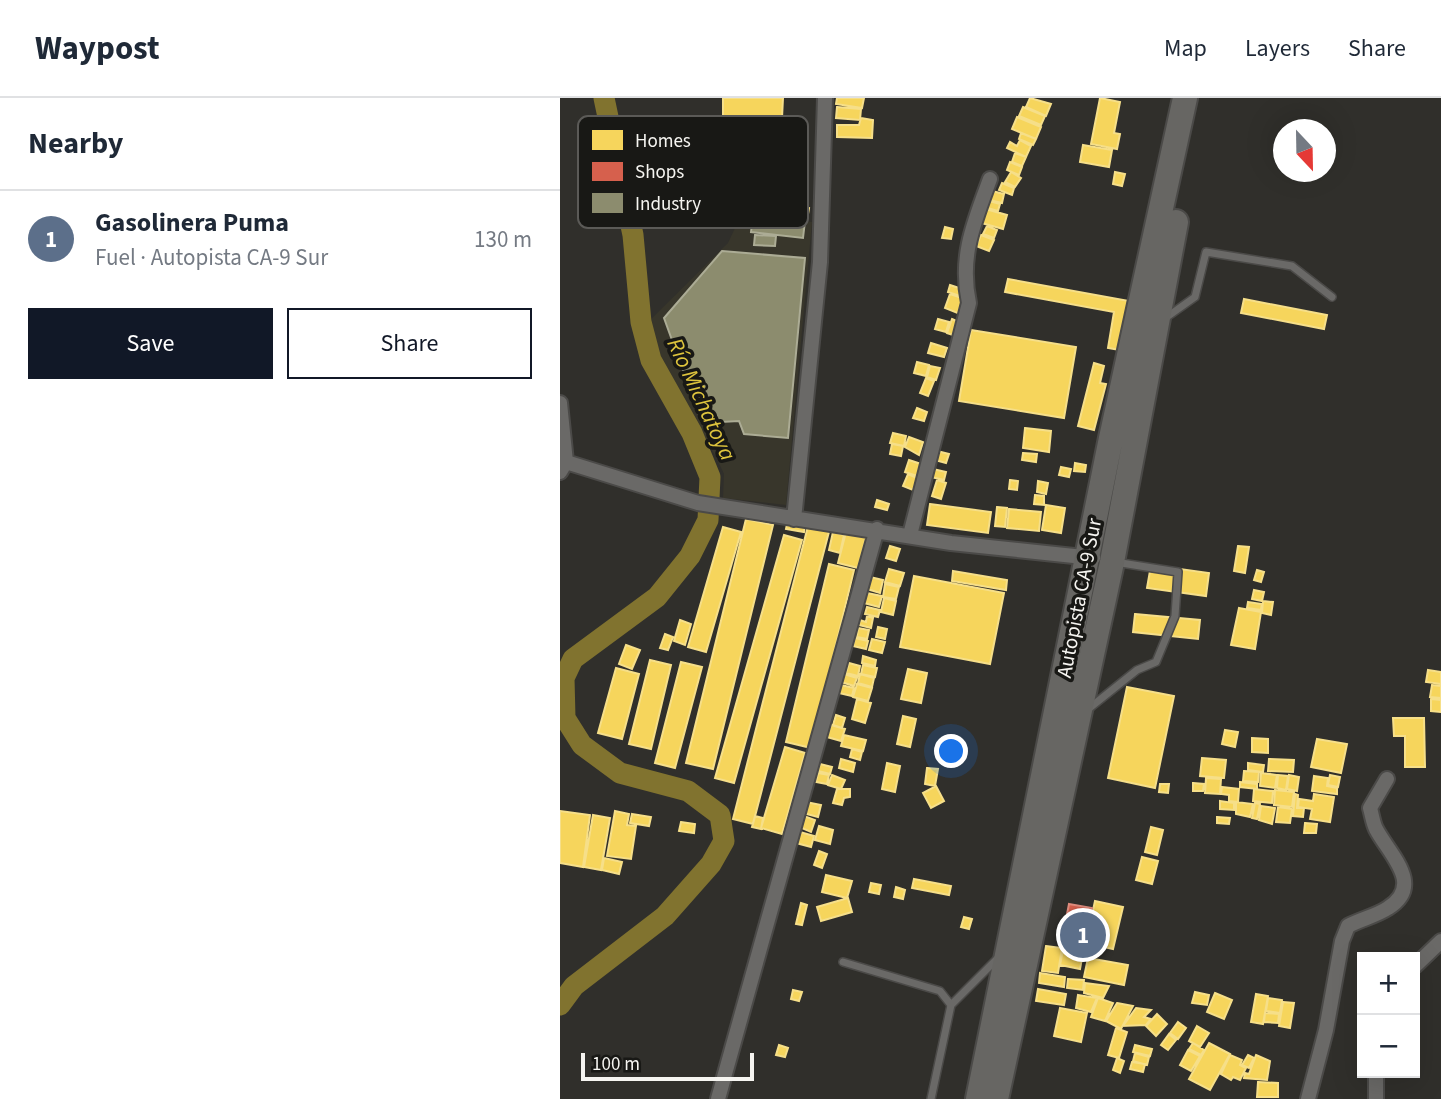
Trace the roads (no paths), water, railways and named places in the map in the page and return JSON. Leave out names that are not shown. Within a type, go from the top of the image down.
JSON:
[{"type":"highway","name":"Autopista CA-9 Sur","points":[[996,1099],[1078,717],[1100,559],[1111,438],[1185,98]]},
{"type":"highway","name":"Autopista CA-9 Sur","points":[[978,1099],[1007,948],[1158,323],[1198,98]]},
{"type":"street","points":[[794,519],[820,262],[825,98]]},
{"type":"street","points":[[909,535],[969,303],[963,277],[971,232],[990,179]]},
{"type":"street","points":[[560,403],[563,467],[721,507],[877,529],[951,543],[1100,559]]},
{"type":"street","points":[[718,1099],[877,529]]},
{"type":"street","points":[[1308,1099],[1326,1030],[1342,941],[1348,926],[1388,909],[1401,896],[1405,881],[1401,863],[1376,829],[1370,808],[1387,779]]},
{"type":"street","points":[[1420,961],[1441,941]]},
{"type":"street","points":[[1376,1078],[1376,1099]]},
{"type":"lane","points":[[1158,323],[1195,297],[1206,252],[1292,266],[1332,297]]},
{"type":"lane","points":[[1078,717],[1137,670],[1156,662],[1175,616],[1178,572],[1100,559]]},
{"type":"lane","points":[[932,1099],[951,1005],[1007,948]]},
{"type":"lane","points":[[843,962],[940,991],[951,1005]]},
{"type":"waterway","name":"Río Michatoya","points":[[604,98],[608,116]]},
{"type":"waterway","name":"Río Michatoya","points":[[560,1005],[574,986],[665,916],[711,864],[724,841],[720,815],[688,791],[620,773],[582,745],[565,718],[564,678],[573,659],[657,597],[690,556],[708,520],[710,477],[692,433],[651,360],[641,322],[632,228]]},
{"type":"place","name":"Gasolinera Puma","points":[[1083,935]]}]
